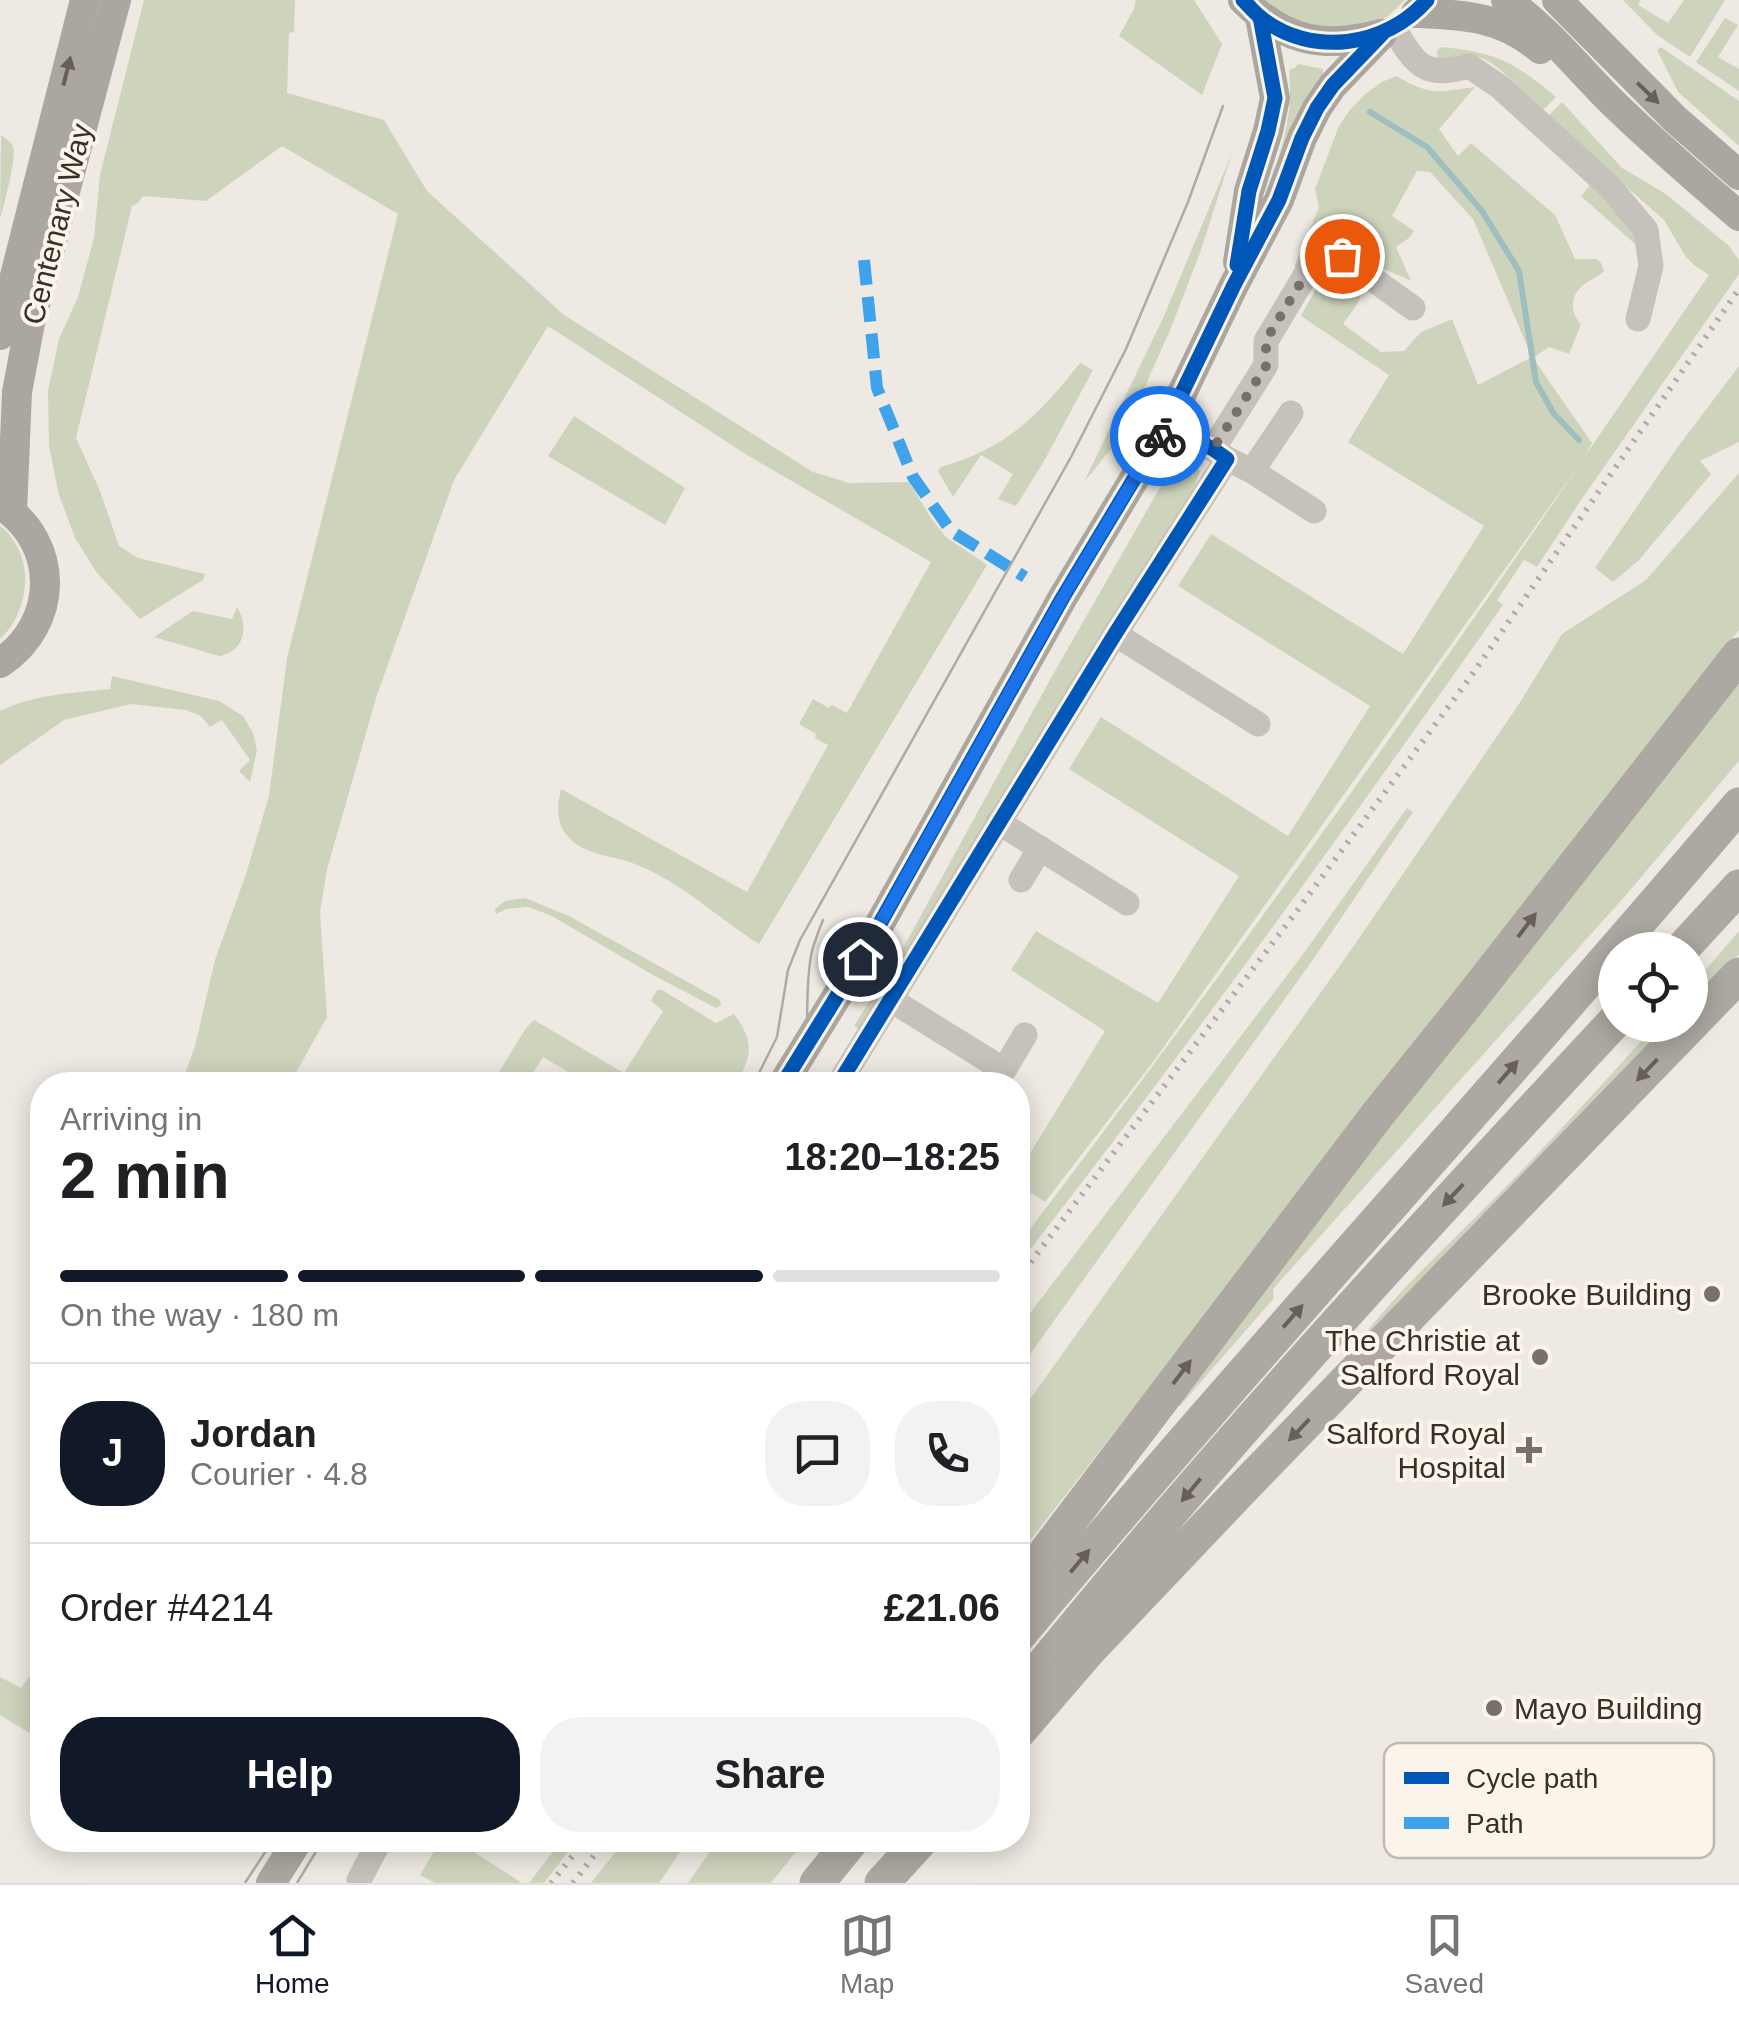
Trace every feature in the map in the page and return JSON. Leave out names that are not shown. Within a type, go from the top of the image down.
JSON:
[{"type":"highway","points":[[1030,1573],[1378,1114],[1739,656]]},
{"type":"highway","points":[[1030,1622],[1160,1466],[1739,805]]},
{"type":"highway","points":[[1698,932],[1739,887]]},
{"type":"highway","points":[[1030,1718],[1238,1492],[1739,975]]},
{"type":"highway","points":[[1030,1682],[1198,1481],[1352,1306],[1598,1039]]},
{"type":"highway","points":[[805,1883],[827,1852]]},
{"type":"highway","points":[[817,1883],[842,1852]]},
{"type":"highway","points":[[867,1883],[892,1852]]},
{"type":"highway","points":[[882,1883],[910,1852]]},
{"type":"main road","name":"Centenary Way","points":[[0,334],[85,0]]},
{"type":"main road","name":"Centenary Way","points":[[6,508],[17,392],[30,322],[116,0]]},
{"type":"main road","points":[[1506,0],[1554,40],[1667,154],[1739,216]]},
{"type":"main road","points":[[1567,7],[1675,119],[1739,175]]},
{"type":"main road","points":[[1252,9],[1279,29],[1312,41],[1343,43],[1404,19],[1474,16],[1536,45],[1561,70],[1611,101]]},
{"type":"main road","points":[[1234,284],[1249,191],[1275,98],[1252,9]]},
{"type":"main road","points":[[790,1072],[860,959],[1063,597],[1166,426],[1279,200],[1317,108],[1333,85],[1404,19]]},
{"type":"main road","points":[[0,664],[31,633],[42,605],[46,579],[42,554],[28,530],[6,508]]},
{"type":"main road","points":[[270,1883],[290,1852]]},
{"type":"street","points":[[1404,19],[1414,62],[1430,71],[1448,72],[1469,66],[1500,87],[1609,186],[1646,230],[1651,266],[1638,319]]},
{"type":"street","points":[[846,1072],[1115,634],[1220,454],[1266,366],[1266,340],[1309,269],[1328,256],[1342,256],[1412,308]]},
{"type":"street","points":[[1252,471],[1291,413]]},
{"type":"street","points":[[1166,426],[1252,471],[1314,511]]},
{"type":"street","points":[[1115,634],[1258,724]]},
{"type":"street","points":[[998,822],[1126,902]]},
{"type":"street","points":[[1022,880],[1040,848]]},
{"type":"street","points":[[891,1000],[992,1072]]},
{"type":"street","points":[[1002,1072],[1025,1035]]},
{"type":"street","points":[[359,1880],[374,1852]]},
{"type":"green space","points":[[144,0],[295,0],[294,32],[289,33],[287,93],[384,120],[427,191],[564,315],[813,472],[849,483],[909,482],[946,537],[987,565],[759,944],[652,871],[576,844],[560,821],[561,789],[747,892],[828,745],[799,724],[813,699],[847,713],[931,562],[747,455],[548,326],[454,480],[377,695],[327,869],[320,912],[327,1017],[296,1072],[186,1072],[215,960],[269,796],[287,658],[398,214],[282,146],[206,201],[143,196],[132,206],[76,438],[119,546],[138,558],[205,574],[203,580],[140,619],[97,573],[75,538],[59,495],[49,446],[48,391],[59,339],[78,297],[94,238],[100,175]]},
{"type":"green space","points":[[1136,0],[1194,0],[1222,44],[1202,95],[1119,36]]},
{"type":"green space","points":[[1264,0],[1405,0],[1372,26],[1357,29],[1301,26]]},
{"type":"green space","points":[[1623,0],[1640,0],[1638,5],[1668,23],[1684,0],[1725,0],[1690,57],[1657,35]]},
{"type":"green space","points":[[1725,18],[1738,25],[1718,57],[1739,69],[1739,91],[1696,62]]},
{"type":"green space","points":[[1441,47],[1503,61],[1556,97],[1541,112],[1509,77],[1480,57],[1462,57],[1438,65],[1437,51]]},
{"type":"green space","points":[[1661,47],[1739,101],[1739,146],[1678,92],[1657,50]]},
{"type":"green space","points":[[1298,64],[1323,69],[1323,86],[1268,193],[1288,117],[1289,70]]},
{"type":"green space","points":[[1396,76],[1434,91],[1475,87],[1439,129],[1458,156],[1471,143],[1555,215],[1575,259],[1596,259],[1601,263],[1604,271],[1575,295],[1573,310],[1581,324],[1569,354],[1549,347],[1533,358],[1592,443],[1585,456],[1709,275],[1686,257],[1664,220],[1547,117],[1562,102],[1622,168],[1666,194],[1729,246],[1739,260],[1739,274],[1537,567],[1524,560],[1497,600],[1503,605],[1385,772],[1030,1250],[1030,1229],[1305,857],[1582,461],[1153,1062],[1045,1202],[1030,1193],[1030,1153],[1105,1031],[1011,970],[1036,931],[1158,1003],[1239,876],[1069,769],[1101,717],[1288,836],[1370,706],[1178,586],[1211,534],[1403,654],[1484,526],[1348,442],[1389,375],[1301,316],[1325,279],[1343,274],[1357,280],[1362,293],[1343,324],[1381,352],[1404,351],[1421,332],[1452,319],[1478,385],[1532,357],[1473,219],[1430,172],[1417,171],[1392,216],[1414,231],[1396,247],[1411,281],[1337,248],[1294,267],[1319,207],[1315,189],[1339,126],[1364,95]]},
{"type":"green space","points":[[1,135],[14,152],[0,219]]},
{"type":"green space","points":[[1232,153],[1171,328],[1124,433],[1084,482],[1164,316]]},
{"type":"green space","points":[[1591,184],[1640,241],[1636,245],[1581,196]]},
{"type":"green space","points":[[1080,363],[1093,370],[1016,506],[998,499],[1013,474],[981,455],[953,497],[938,471],[941,467],[985,450],[1020,428]]},
{"type":"green space","points":[[1739,366],[1739,442],[1700,461],[1711,474],[1638,561],[1613,582],[1595,568]]},
{"type":"green space","points":[[574,416],[685,488],[665,525],[548,456]]},
{"type":"green space","points":[[1184,457],[1200,471],[1191,497],[864,1032],[854,1026],[907,941],[1173,465]]},
{"type":"green space","points":[[1739,473],[1739,630],[1030,1541],[1030,1399],[1351,950],[1519,704],[1562,634],[1646,580]]},
{"type":"green space","points":[[0,526],[20,551],[25,582],[18,613],[0,639]]},
{"type":"green space","points":[[237,607],[243,622],[242,637],[228,654],[219,656],[154,637],[193,611],[232,619]]},
{"type":"green space","points":[[112,676],[219,701],[243,716],[257,750],[250,782],[239,771],[250,760],[222,720],[210,727],[201,716],[185,710],[131,704],[64,720],[0,765],[0,711],[40,698],[110,689]]},
{"type":"green space","points":[[1739,679],[1739,761],[1626,895],[1273,1289],[1274,1298],[1180,1406],[1177,1404],[1187,1386]]},
{"type":"green space","points":[[1407,808],[1413,812],[1312,961],[1030,1354],[1030,1313],[1301,957]]},
{"type":"green space","points":[[525,898],[569,916],[720,1000],[721,1005],[716,1008],[653,975],[550,915],[528,907],[496,914],[495,909],[505,901]]},
{"type":"green space","points":[[1739,931],[1739,954],[1708,986],[1708,967]]},
{"type":"green space","points":[[657,990],[662,990],[716,1023],[734,1014],[748,1041],[748,1058],[742,1072],[625,1072],[663,1011],[651,1001]]},
{"type":"green space","points":[[534,1020],[622,1072],[568,1072],[543,1057],[533,1072],[499,1072]]},
{"type":"green space","points":[[1640,1042],[1654,1042],[1346,1359],[1399,1294]]},
{"type":"green space","points":[[30,1676],[30,1733],[0,1715],[0,1677],[21,1688]]},
{"type":"green space","points":[[434,1852],[474,1852],[522,1883],[435,1883],[420,1875]]},
{"type":"green space","points":[[553,1852],[568,1852],[544,1883],[529,1883]]},
{"type":"green space","points":[[616,1852],[680,1852],[659,1883],[591,1883]]},
{"type":"green space","points":[[710,1852],[796,1852],[771,1883],[688,1883]]},
{"type":"waterway","points":[[1370,112],[1427,147],[1482,211],[1519,271],[1536,382],[1554,414],[1579,440]]},
{"type":"tram line","points":[[760,1072],[777,1037],[788,970],[800,940],[1071,457],[1126,349],[1188,202],[1223,106]]},
{"type":"tram line","points":[[801,1072],[809,968],[823,920]]},
{"type":"tram line","points":[[245,1883],[265,1852]]},
{"type":"tram line","points":[[297,1883],[316,1852]]},
{"type":"railway","points":[[1030,1263],[1469,679],[1739,289]]},
{"type":"railway","points":[[551,1883],[576,1852]]},
{"type":"railway","points":[[573,1883],[597,1852]]},
{"type":"marked path","points":[[864,260],[877,388],[913,477],[951,531],[1025,577]]},
{"type":"cycle path","points":[[1243,0],[1280,30],[1324,42],[1370,37],[1410,16],[1427,0]]},
{"type":"cycle path","points":[[1237,265],[1249,191],[1275,98],[1260,17]]},
{"type":"cycle path","points":[[790,1072],[860,959],[1063,597],[1166,426],[1279,200],[1317,108],[1333,85],[1382,34]]},
{"type":"cycle path","points":[[846,1072],[1227,459],[1166,426]]},
{"type":"way so far","points":[[1160,436],[1166,426],[1213,449],[1266,366],[1266,340],[1309,269],[1328,256],[1342,256]]},
{"type":"place","name":"Brooke Building","points":[[1712,1294]]},
{"type":"place","name":"The Christie at Salford Royal","points":[[1540,1357]]},
{"type":"place","name":"Salford Royal Hospital","points":[[1529,1450]]},
{"type":"place","name":"Mayo Building","points":[[1494,1708]]},
{"type":"route","points":[[860,959],[1063,597],[1160,436]]}]
